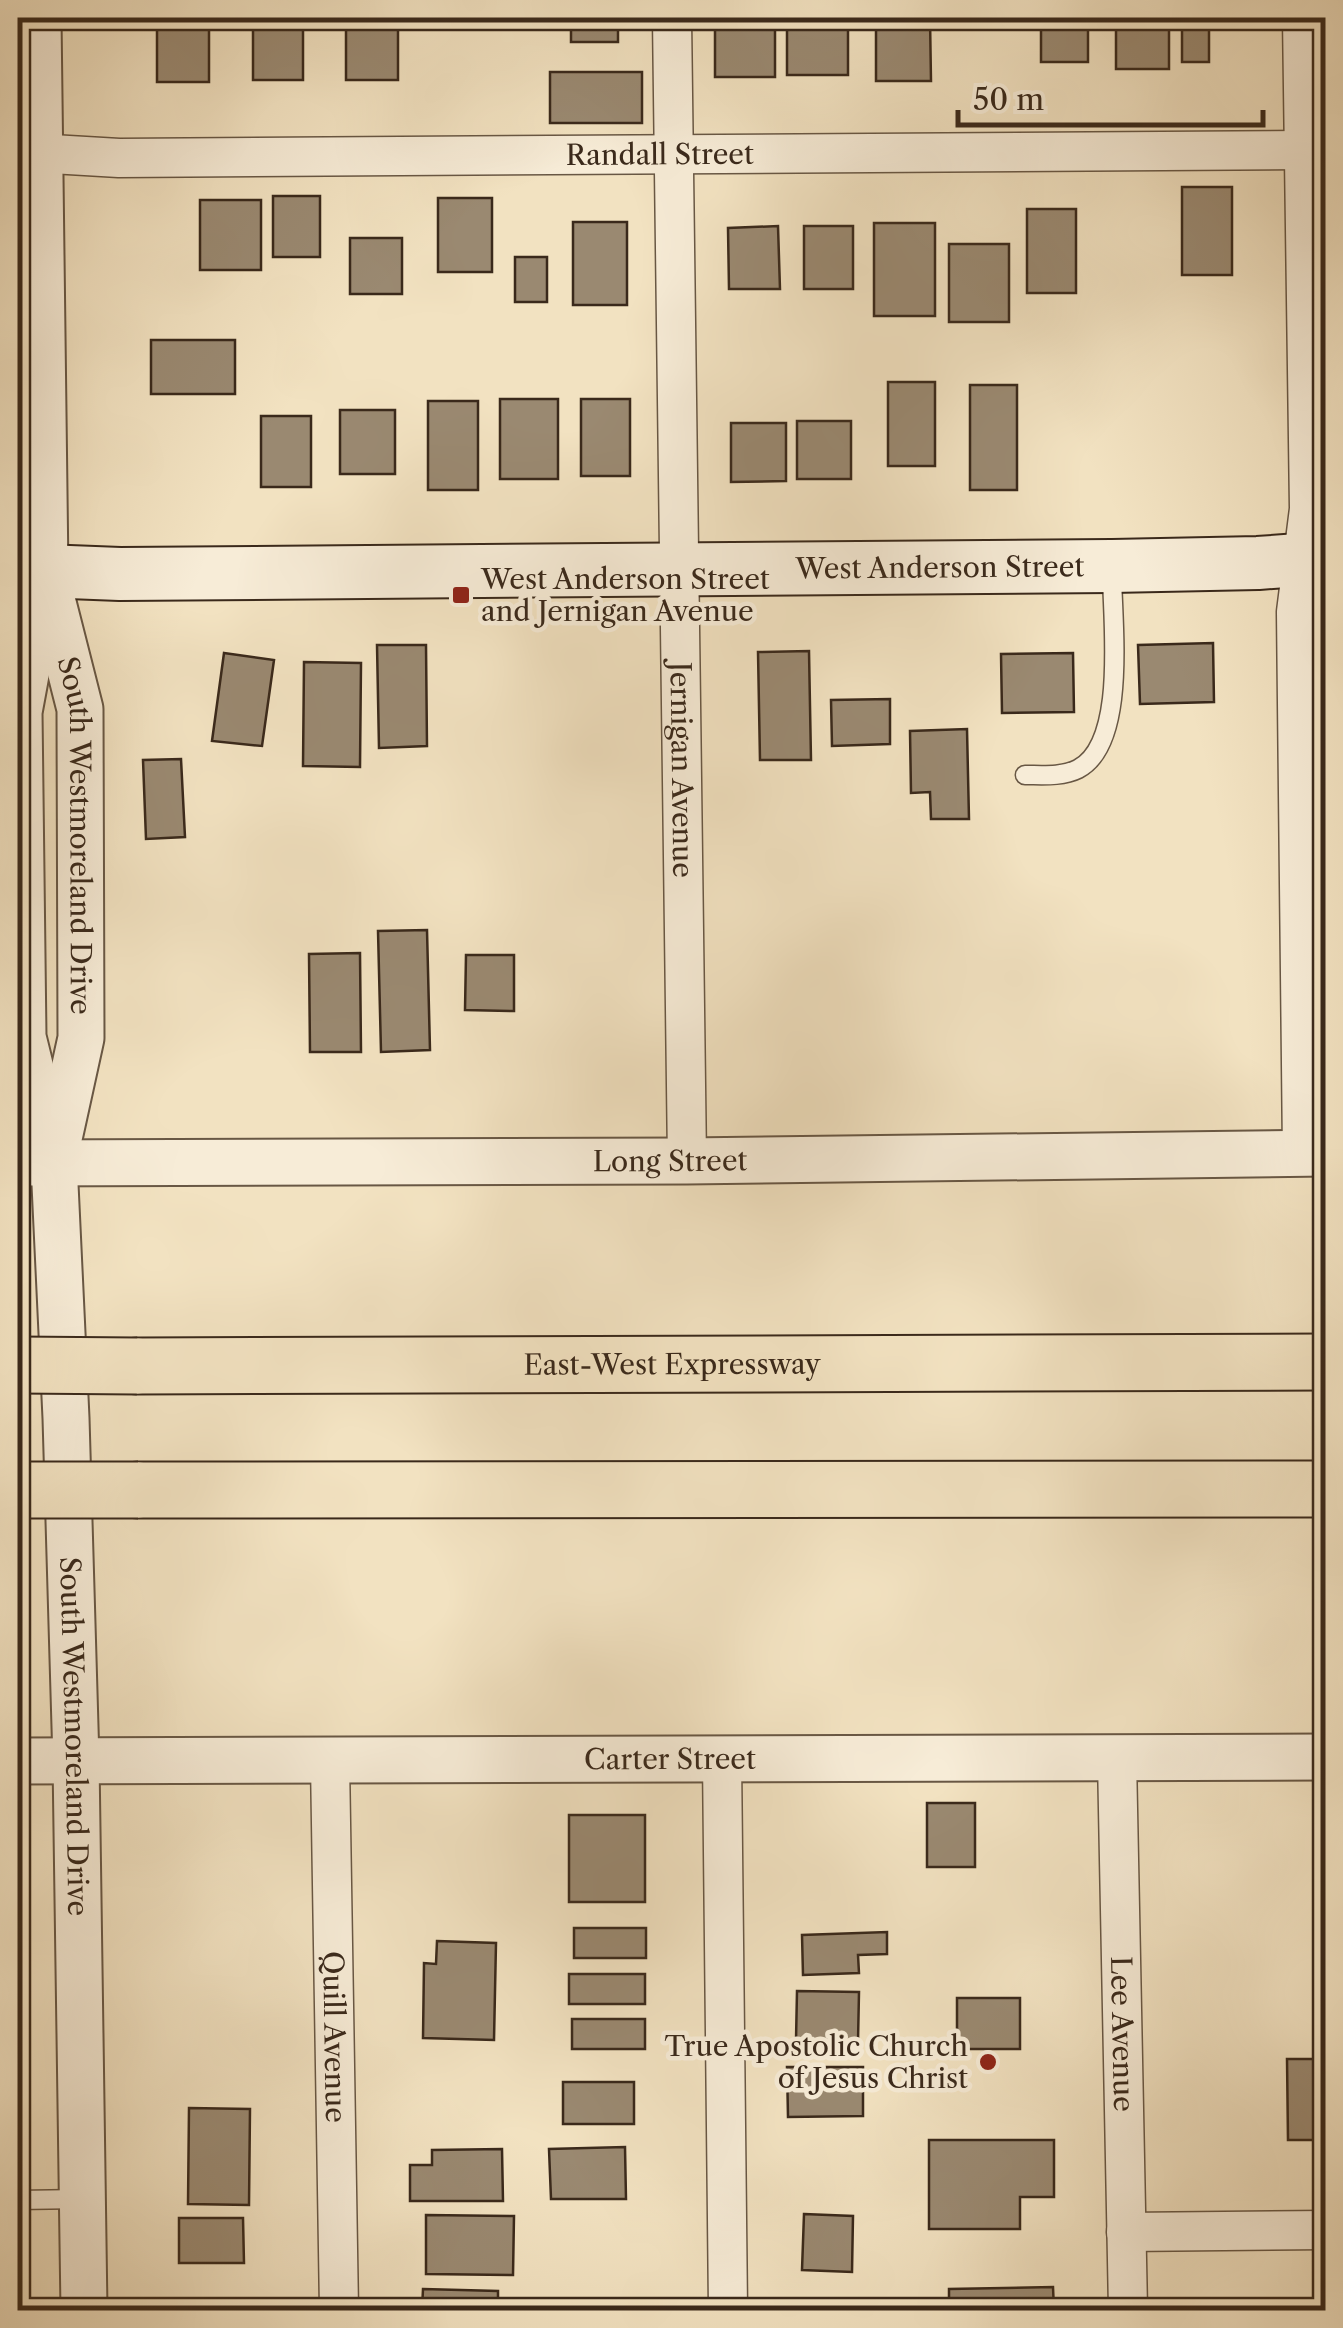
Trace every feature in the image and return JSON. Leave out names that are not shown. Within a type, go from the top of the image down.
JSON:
[{"type":"highway","name":"East-West Expressway","points":[[18,1365],[1326,1362]]},
{"type":"highway","points":[[18,1490],[1326,1489]]},
{"type":"main road","name":"West Anderson Street","points":[[31,571],[120,574],[1112,566],[1314,559]]},
{"type":"street","name":"South Westmoreland Drive","points":[[38,18],[29,153],[31,571],[19,712],[22,1037],[66,1418],[76,1760],[84,2310]]},
{"type":"street","name":"Jernigan Avenue","points":[[672,18],[687,1161]]},
{"type":"street","points":[[1302,18],[1314,559],[1296,612],[1311,789],[1314,1153]]},
{"type":"street","name":"Randall Street","points":[[29,153],[119,158],[1303,150]]},
{"type":"street","name":"South Westmoreland Drive","points":[[31,571],[80,709],[80,1038],[36,1163]]},
{"type":"street","name":"Long Street","points":[[36,1163],[687,1161],[1314,1153]]},
{"type":"street","name":"Carter Street","points":[[18,1760],[1326,1757]]},
{"type":"street","points":[[722,1759],[728,2310]]},
{"type":"street","name":"Lee Avenue","points":[[1117,1759],[1128,2310]]},
{"type":"street","name":"Quill Avenue","points":[[330,1762],[339,2310]]},
{"type":"street","points":[[1126,2232],[1326,2230]]},
{"type":"lane","points":[[1025,775],[1058,775],[1077,769],[1090,760],[1104,739],[1112,702],[1112,566]]},
{"type":"lane","points":[[18,2200],[82,2199]]},
{"type":"building","points":[[157,18],[209,18],[209,82],[157,82]]},
{"type":"building","points":[[253,18],[303,18],[303,80],[253,80]]},
{"type":"building","points":[[346,18],[398,18],[398,80],[346,80]]},
{"type":"building","points":[[571,18],[618,18],[618,42],[571,42]]},
{"type":"building","points":[[715,18],[775,18],[775,77],[715,77]]},
{"type":"building","points":[[787,18],[848,18],[848,75],[787,75]]},
{"type":"building","points":[[876,18],[930,18],[931,81],[876,81]]},
{"type":"building","points":[[1041,18],[1088,18],[1088,62],[1041,62]]},
{"type":"building","points":[[1116,18],[1169,18],[1169,69],[1116,69]]},
{"type":"building","points":[[1182,18],[1209,18],[1209,62],[1182,62]]},
{"type":"building","points":[[550,72],[642,72],[642,123],[550,123]]},
{"type":"building","points":[[1182,187],[1232,187],[1232,275],[1182,275]]},
{"type":"building","points":[[273,196],[320,196],[320,257],[273,257]]},
{"type":"building","points":[[438,198],[492,198],[492,272],[438,272]]},
{"type":"building","points":[[200,200],[261,200],[261,270],[200,270]]},
{"type":"building","points":[[1027,209],[1076,209],[1076,293],[1027,293]]},
{"type":"building","points":[[573,222],[627,222],[627,305],[573,305]]},
{"type":"building","points":[[874,223],[935,223],[935,316],[874,316]]},
{"type":"building","points":[[778,226],[780,289],[729,289],[728,228]]},
{"type":"building","points":[[804,226],[853,226],[853,289],[804,289]]},
{"type":"building","points":[[350,238],[402,238],[402,294],[350,294]]},
{"type":"building","points":[[949,244],[1009,244],[1009,322],[949,322]]},
{"type":"building","points":[[515,257],[547,257],[547,302],[515,302]]},
{"type":"building","points":[[151,340],[235,340],[235,394],[151,394]]},
{"type":"building","points":[[888,382],[935,382],[935,466],[888,466]]},
{"type":"building","points":[[970,385],[1017,385],[1017,490],[970,490]]},
{"type":"building","points":[[500,399],[558,399],[558,479],[500,479]]},
{"type":"building","points":[[581,399],[630,399],[630,476],[581,476]]},
{"type":"building","points":[[428,401],[478,401],[478,490],[428,490]]},
{"type":"building","points":[[340,410],[395,410],[395,474],[340,474]]},
{"type":"building","points":[[261,416],[311,416],[311,487],[261,487]]},
{"type":"building","points":[[797,421],[851,421],[851,479],[797,479]]},
{"type":"building","points":[[731,423],[786,423],[786,481],[731,482]]},
{"type":"building","points":[[1213,643],[1214,702],[1140,704],[1138,645]]},
{"type":"building","points":[[377,645],[426,645],[427,746],[379,748]]},
{"type":"building","points":[[809,651],[811,760],[760,760],[758,652]]},
{"type":"building","points":[[224,653],[274,660],[262,746],[212,741]]},
{"type":"building","points":[[1073,653],[1074,712],[1002,713],[1001,654]]},
{"type":"building","points":[[304,662],[361,663],[360,767],[303,766]]},
{"type":"building","points":[[890,699],[890,744],[832,746],[831,700]]},
{"type":"building","points":[[967,729],[969,819],[931,819],[930,792],[911,793],[910,731]]},
{"type":"building","points":[[181,759],[185,837],[146,839],[143,760]]},
{"type":"building","points":[[427,930],[430,1050],[381,1052],[378,931]]},
{"type":"building","points":[[360,953],[361,1052],[310,1052],[309,954]]},
{"type":"building","points":[[466,955],[514,955],[514,1011],[465,1010]]},
{"type":"building","points":[[927,1803],[975,1803],[975,1867],[927,1867]]},
{"type":"building","points":[[569,1815],[645,1815],[645,1902],[569,1902]]},
{"type":"building","points":[[574,1928],[646,1928],[646,1958],[574,1958]]},
{"type":"building","points":[[887,1932],[887,1954],[858,1955],[859,1973],[803,1975],[802,1935]]},
{"type":"building","points":[[437,1941],[496,1943],[494,2040],[423,2038],[424,1963],[436,1964]]},
{"type":"building","points":[[569,1974],[645,1974],[645,2004],[569,2004]]},
{"type":"building","points":[[797,1991],[859,1992],[858,2042],[796,2040]]},
{"type":"building","points":[[957,1998],[1020,1998],[1020,2049],[957,2049]]},
{"type":"building","points":[[572,2019],[645,2019],[645,2049],[572,2049]]},
{"type":"building","points":[[1287,2059],[1326,2059],[1326,2140],[1288,2140]]},
{"type":"building","points":[[787,2067],[863,2067],[863,2116],[788,2117]]},
{"type":"building","points":[[563,2082],[634,2082],[634,2124],[563,2124]]},
{"type":"building","points":[[189,2108],[250,2109],[249,2205],[188,2204]]},
{"type":"building","points":[[929,2140],[1054,2140],[1054,2197],[1020,2197],[1020,2229],[929,2229]]},
{"type":"building","points":[[625,2147],[626,2199],[551,2199],[549,2149]]},
{"type":"building","points":[[502,2149],[503,2201],[410,2201],[410,2165],[432,2165],[432,2150]]},
{"type":"building","points":[[804,2214],[853,2216],[852,2272],[802,2270]]},
{"type":"building","points":[[426,2215],[514,2216],[513,2275],[426,2274]]},
{"type":"building","points":[[179,2218],[243,2218],[244,2263],[179,2263]]},
{"type":"building","points":[[1053,2287],[1054,2310],[949,2310],[949,2289]]},
{"type":"building","points":[[423,2289],[498,2291],[498,2310],[422,2310]]},
{"type":"place","name":"West Anderson Street and Jernigan Avenue","points":[[461,595]]},
{"type":"place","name":"True Apostolic Church of Jesus Christ","points":[[988,2062]]}]
